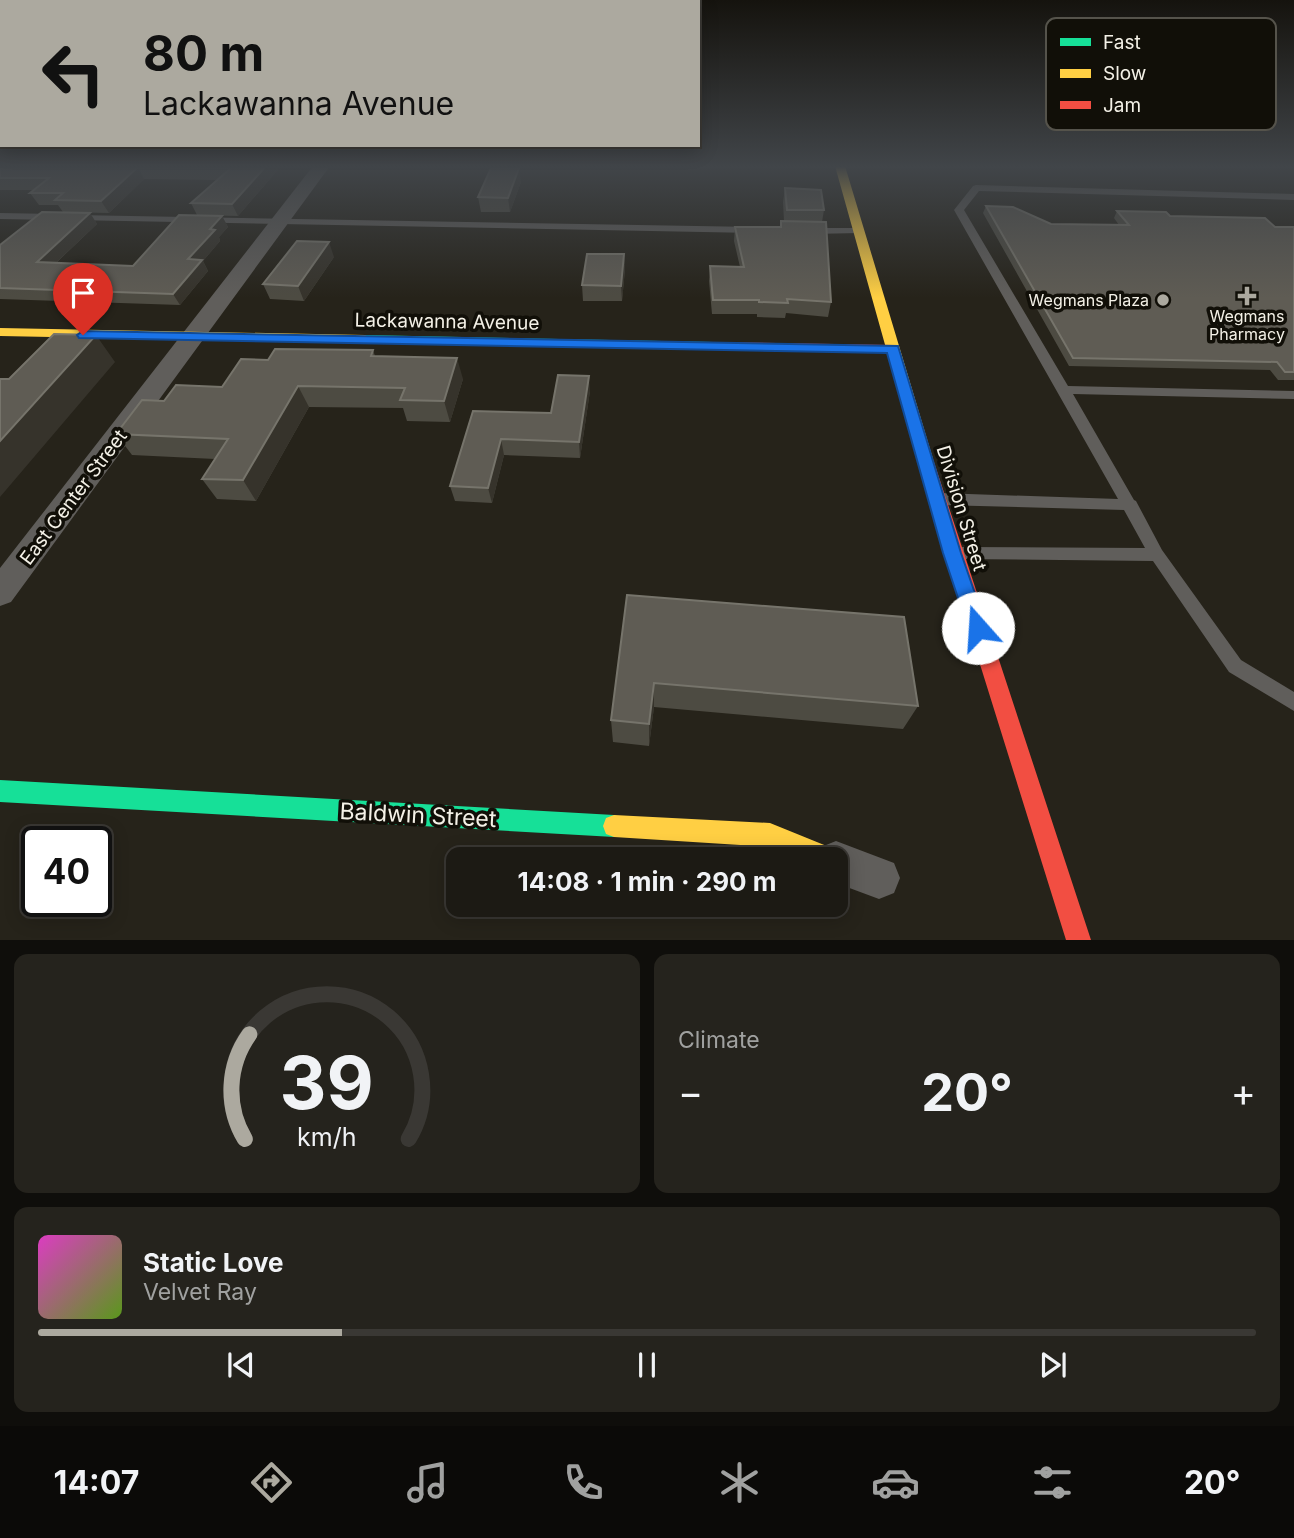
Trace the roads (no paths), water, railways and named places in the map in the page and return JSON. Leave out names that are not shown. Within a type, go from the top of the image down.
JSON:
[{"type":"street","name":"East Center Street","points":[[0,592],[290,210]]},
{"type":"street","name":"Division Street","points":[[852,210],[952,553],[1047,829],[1079,940]]},
{"type":"street","name":"Lackawanna Avenue","points":[[0,332],[195,338],[893,349]]},
{"type":"street","name":"Baldwin Street","points":[[0,791],[771,835],[801,847]]},
{"type":"street","points":[[848,867],[878,878]]},
{"type":"lane","points":[[959,210],[1131,505],[1157,555],[1235,666],[1294,702]]},
{"type":"lane","points":[[0,216],[763,230]]},
{"type":"lane","points":[[805,230],[858,231]]},
{"type":"lane","points":[[1064,390],[1294,395]]},
{"type":"lane","points":[[936,498],[1131,505]]},
{"type":"lane","points":[[952,553],[1157,555]]},
{"type":"place","name":"Wegmans Pharmacy","points":[[1247,296]]},
{"type":"place","name":"Wegmans Plaza","points":[[1163,300]]}]
